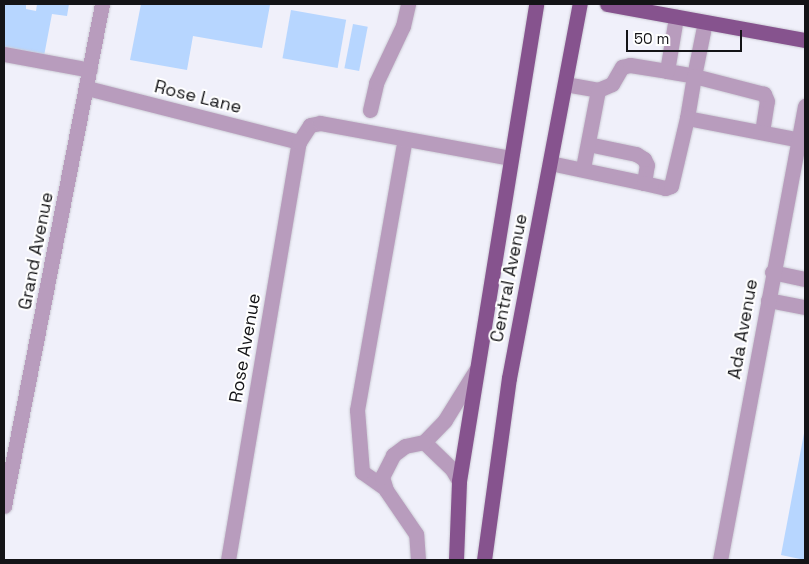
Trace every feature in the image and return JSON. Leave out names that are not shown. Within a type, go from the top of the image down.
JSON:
[{"type":"main road","name":"Central Avenue","points":[[456,560],[459,481],[536,4]]},
{"type":"main road","name":"Central Avenue","points":[[484,560],[508,378],[580,4]]},
{"type":"main road","points":[[607,4],[805,40]]},
{"type":"street","name":"Grand Avenue","points":[[4,506],[88,88],[102,4]]},
{"type":"street","points":[[370,110],[382,69],[403,26],[408,4]]},
{"type":"street","points":[[667,71],[676,16]]},
{"type":"street","points":[[550,163],[584,168],[665,188],[671,186],[687,118],[705,22]]},
{"type":"street","points":[[4,54],[90,70]]},
{"type":"street","points":[[565,84],[598,90],[612,84],[622,67],[630,64],[756,90],[764,94],[767,101],[762,132]]},
{"type":"street","name":"Rose Lane","points":[[88,88],[299,142]]},
{"type":"street","points":[[584,168],[598,90]]},
{"type":"street","name":"Ada Avenue","points":[[720,560],[772,272],[799,176],[800,140],[805,106]]},
{"type":"street","points":[[687,118],[800,140]]},
{"type":"street","points":[[299,142],[310,125],[320,123],[511,158]]},
{"type":"street","points":[[385,488],[362,472],[357,410],[405,139]]},
{"type":"street","name":"Rose Avenue","points":[[228,560],[299,142]]},
{"type":"street","points":[[588,144],[636,154],[644,159],[647,165],[644,183]]},
{"type":"street","points":[[772,272],[805,279]]},
{"type":"street","points":[[768,300],[805,307]]},
{"type":"street","points":[[418,560],[416,534],[385,488],[382,477],[393,454],[405,446],[424,442],[445,420],[476,370]]},
{"type":"street","points":[[424,442],[452,469],[459,481]]},
{"type":"building","points":[[4,4],[26,4],[26,9],[36,11],[37,4],[69,4],[67,16],[52,14],[44,56],[4,49]]},
{"type":"building","points":[[141,4],[270,5],[262,48],[193,36],[187,70],[130,60]]},
{"type":"building","points":[[291,10],[346,20],[338,68],[282,58]]},
{"type":"building","points":[[353,24],[368,27],[359,71],[344,68]]},
{"type":"building","points":[[805,428],[805,560],[781,555]]}]
